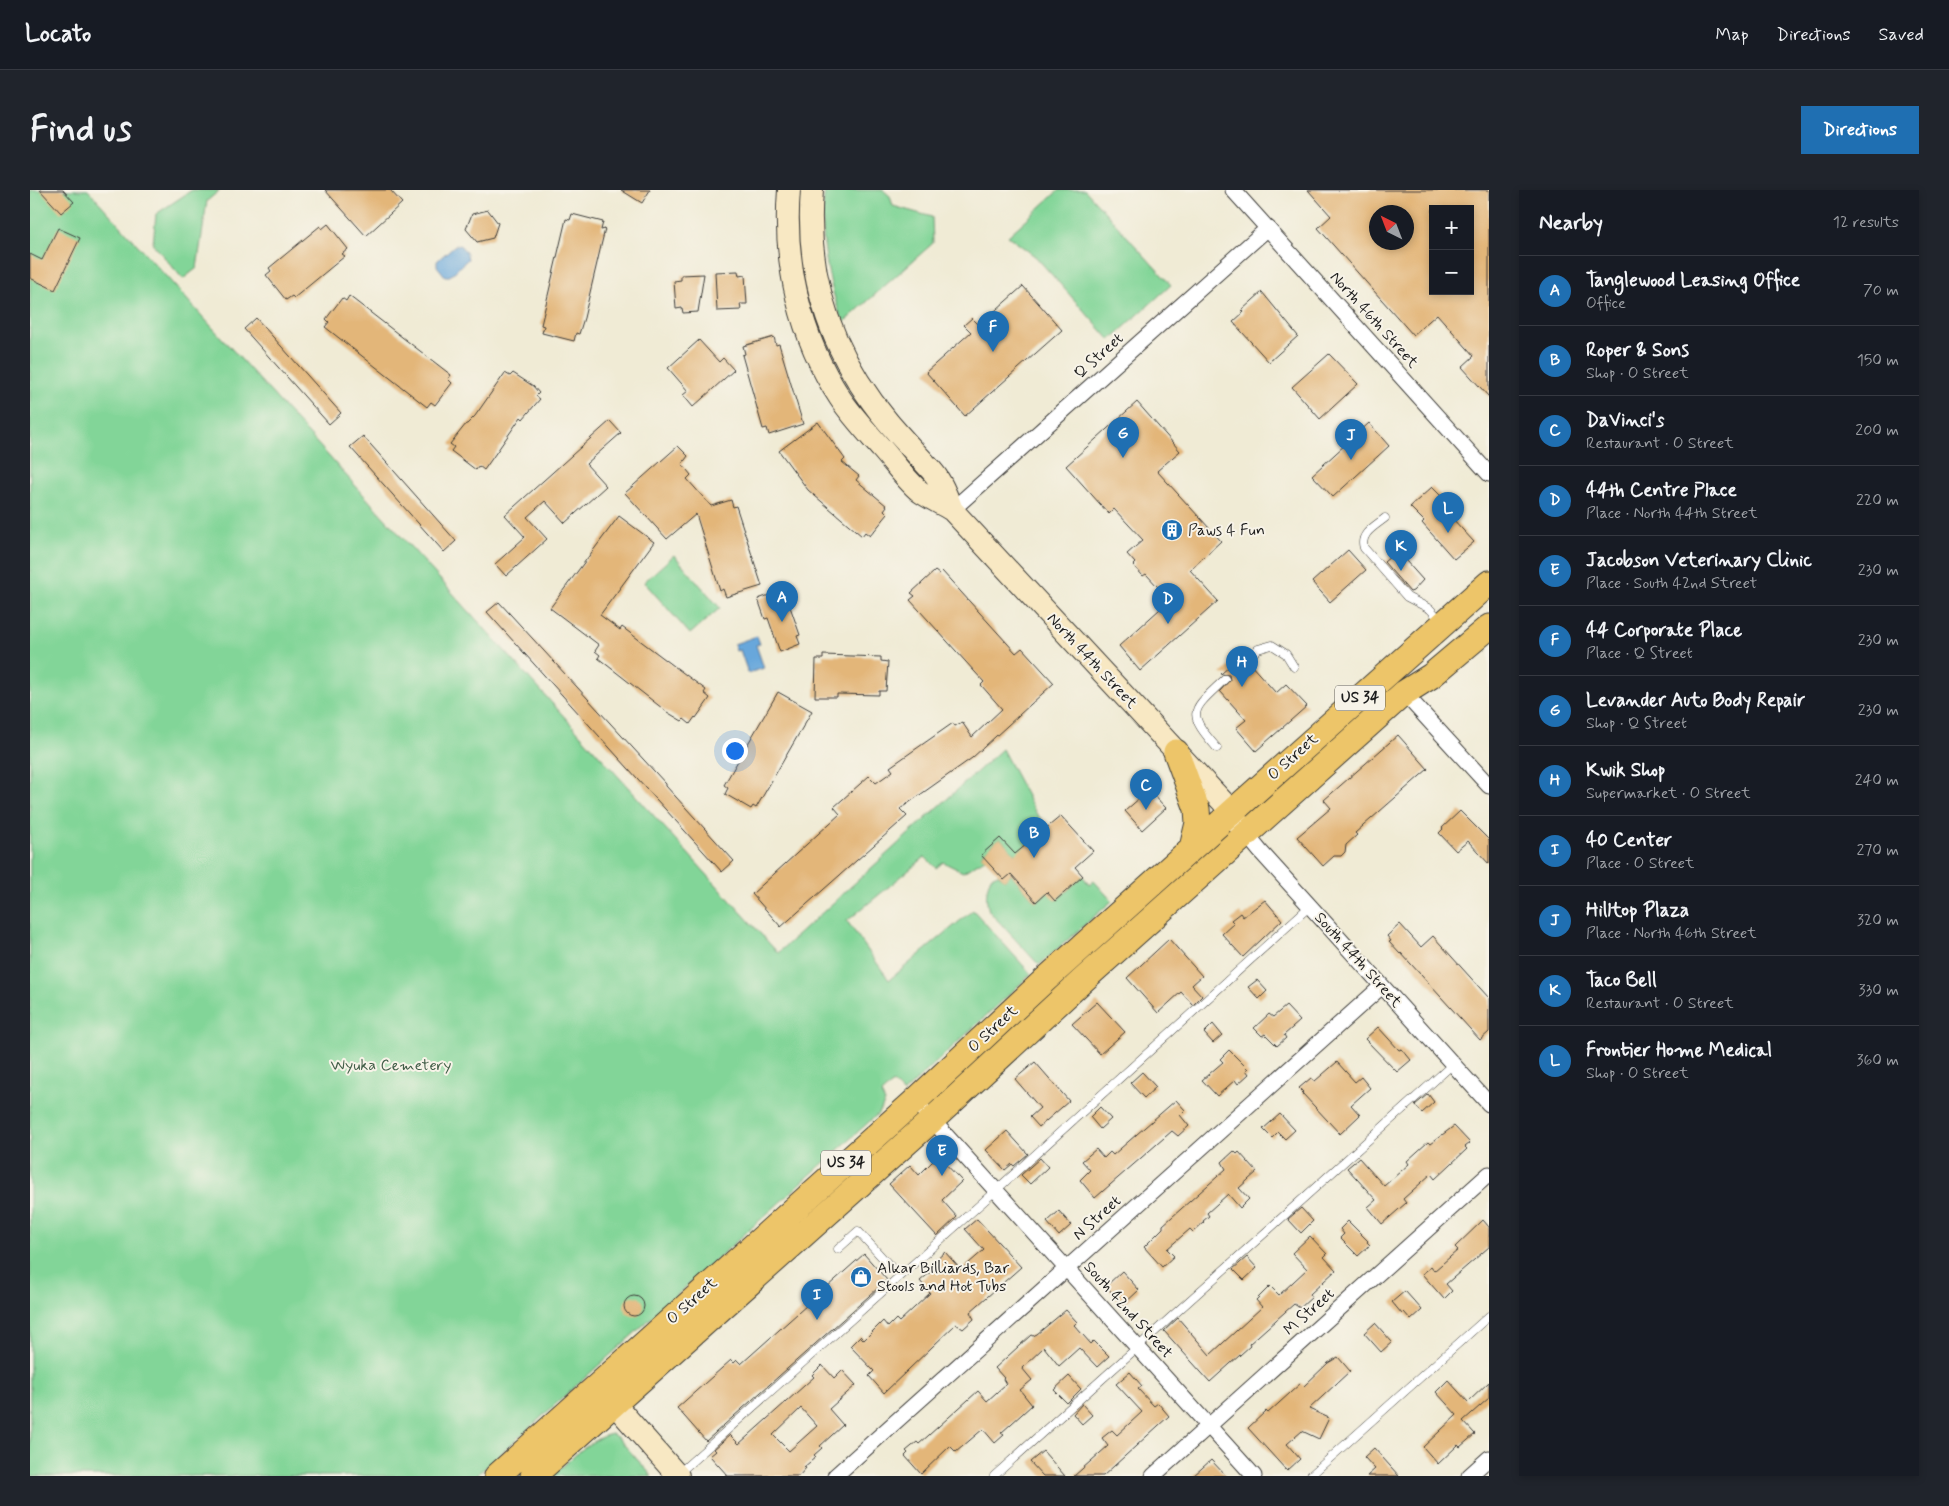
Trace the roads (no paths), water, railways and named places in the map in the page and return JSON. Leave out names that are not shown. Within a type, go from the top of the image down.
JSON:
[{"type":"main road","name":"North 44th Street","points":[[789,190],[788,235],[799,303],[816,353],[840,398],[921,492],[952,510],[1223,802],[1231,813]]},
{"type":"main road","name":"North 44th Street","points":[[812,190],[811,232],[816,281],[823,307],[841,350],[862,388],[938,478],[952,510]]},
{"type":"main road","name":"O Street","points":[[497,1476],[915,1102],[1045,980],[1489,583]]},
{"type":"main road","points":[[1404,693],[1419,665],[1489,602]]},
{"type":"main road","name":"O Street","points":[[533,1476],[932,1120],[1082,981],[1404,693],[1430,676],[1489,627]]},
{"type":"main road","points":[[1176,752],[1197,809],[1198,823],[1192,848]]},
{"type":"main road","name":"South 44th Street","points":[[1231,813],[1246,834]]},
{"type":"main road","points":[[598,1385],[678,1475]]},
{"type":"street","name":"North 46th Street","points":[[1234,190],[1489,474]]},
{"type":"street","name":"Q Street","points":[[952,510],[1268,228]]},
{"type":"street","points":[[1404,693],[1489,786]]},
{"type":"street","name":"South 44th Street","points":[[1246,834],[1489,1104]]},
{"type":"street","name":"N Street","points":[[835,1476],[1382,986]]},
{"type":"street","name":"South 42nd Street","points":[[915,1102],[1254,1476]]},
{"type":"street","name":"M Street","points":[[1153,1476],[1489,1174]]},
{"type":"street","points":[[1469,1476],[1489,1458]]},
{"type":"lane","points":[[1385,518],[1364,536],[1362,544],[1364,548],[1407,598],[1430,609],[1444,624]]},
{"type":"lane","points":[[1245,661],[1258,649],[1272,645],[1286,654],[1294,667]]},
{"type":"lane","points":[[1217,748],[1200,729],[1196,712],[1197,706],[1225,678]]},
{"type":"lane","points":[[678,1475],[1310,906]]},
{"type":"lane","points":[[994,1476],[1453,1064]]},
{"type":"lane","points":[[838,1249],[858,1231],[890,1266]]},
{"type":"lane","points":[[1310,1476],[1489,1316]]},
{"type":"water","points":[[455,245],[460,245],[467,254],[468,259],[450,276],[445,276],[437,266],[437,261]]},
{"type":"water","points":[[757,636],[760,644],[756,645],[764,668],[748,673],[740,650],[736,651],[734,644]]},
{"type":"place","name":"44 Corporate Place","points":[[993,352]]},
{"type":"place","name":"Levander Auto Body Repair","points":[[1123,458]]},
{"type":"place","name":"Hilltop Plaza","points":[[1351,460]]},
{"type":"place","name":"Paws 4 Fun","points":[[1172,530]]},
{"type":"place","name":"Frontier Home Medical","points":[[1448,533]]},
{"type":"place","name":"Taco Bell","points":[[1401,571]]},
{"type":"place","name":"Tanglewood Leasing Office","points":[[782,622]]},
{"type":"place","name":"44th Centre Place","points":[[1168,624]]},
{"type":"place","name":"Kwik Shop","points":[[1242,687]]},
{"type":"place","name":"DaVinci's","points":[[1146,810]]},
{"type":"place","name":"Roper & Sons","points":[[1034,858]]},
{"type":"place","name":"Jacobson Veterinary Clinic","points":[[942,1176]]},
{"type":"place","name":"Alkar Billiards, Bar Stools and Hot Tubs","points":[[861,1277]]},
{"type":"place","name":"40 Center","points":[[817,1320]]},
{"type":"park label","name":"Wyuka Cemetery","points":[[391,1065]]}]
